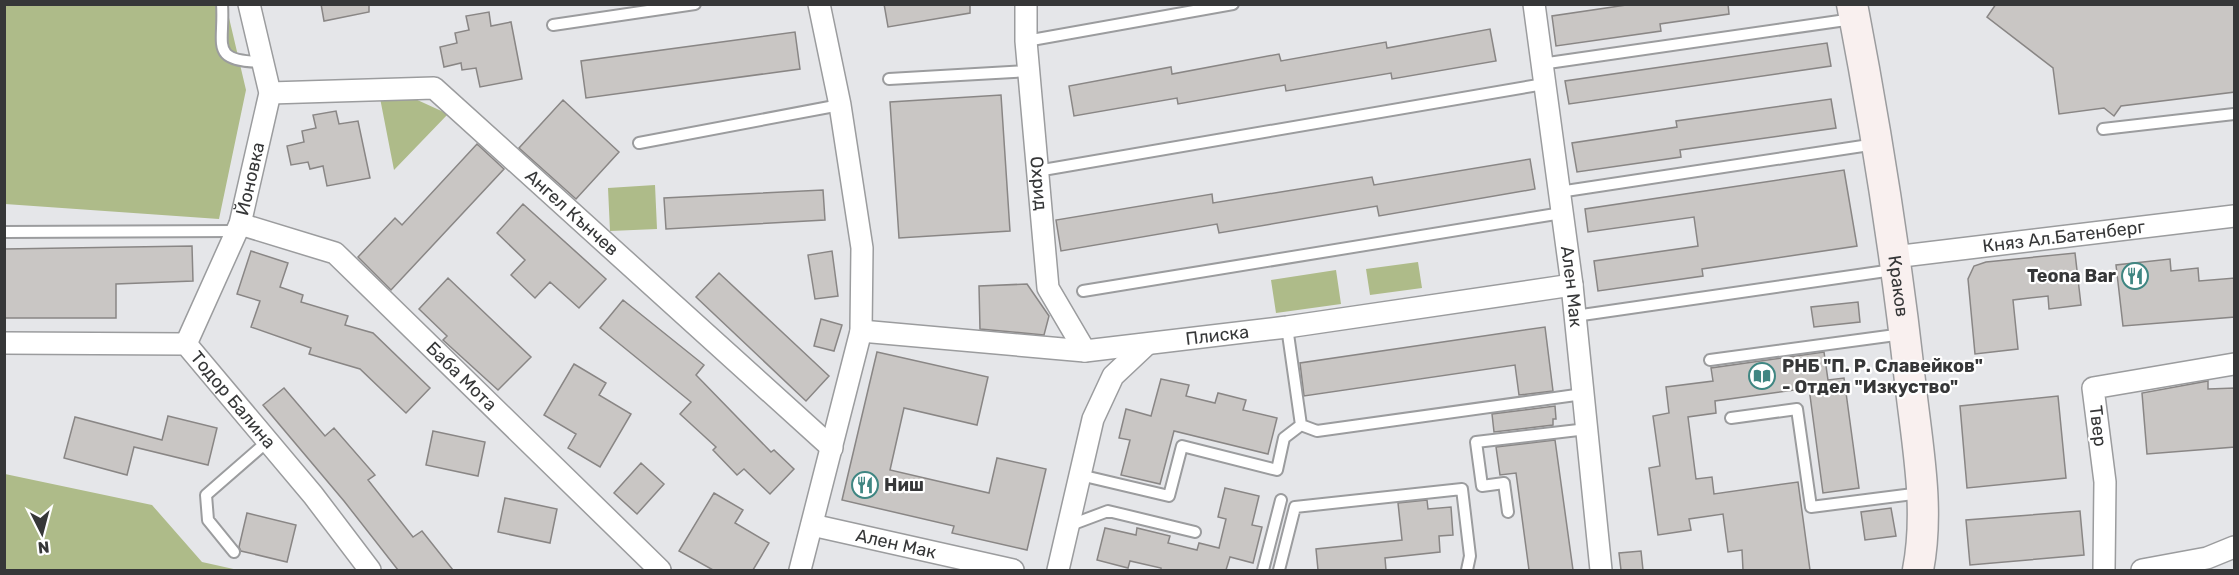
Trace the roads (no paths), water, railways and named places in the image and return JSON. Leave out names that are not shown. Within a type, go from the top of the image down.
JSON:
[{"type":"main road","name":"Краков","points":[[1853,12],[1878,143],[1905,334],[1923,492],[1923,548],[1918,570]]},
{"type":"street","name":"Йоновка","points":[[186,344],[238,227],[270,93],[249,4]]},
{"type":"street","points":[[800,570],[861,331],[862,248],[840,105],[819,4]]},
{"type":"street","name":"Охрид","points":[[1026,4],[1026,41],[1048,288],[1084,351]]},
{"type":"street","name":"Ален Мак","points":[[1534,4],[1572,285],[1601,570]]},
{"type":"street","name":"Ангел Кънчев","points":[[270,93],[434,88],[832,448]]},
{"type":"street","name":"Княз Ал.Батенберг","points":[[1895,263],[2235,216]]},
{"type":"street","name":"Баба Мота","points":[[238,227],[335,253],[660,570]]},
{"type":"street","name":"Плиска","points":[[861,331],[1084,351],[1287,327],[1572,285]]},
{"type":"street","name":"Тодор Балина","points":[[4,343],[186,344],[313,495],[370,570]]},
{"type":"street","points":[[1058,570],[1093,419],[1113,376],[1146,345]]},
{"type":"street","name":"Твер","points":[[2104,570],[2105,482],[2093,388],[2235,364]]},
{"type":"street","name":"Ален Мак","points":[[812,525],[1013,570]]},
{"type":"street","points":[[2142,570],[2207,558],[2235,547]]},
{"type":"lane","points":[[222,4],[220,34],[224,50],[234,60],[262,62]]},
{"type":"lane","points":[[553,26],[695,4]]},
{"type":"lane","points":[[1026,41],[1233,4]]},
{"type":"lane","points":[[1037,171],[1853,12]]},
{"type":"lane","points":[[889,79],[1029,71]]},
{"type":"lane","points":[[639,143],[840,105]]},
{"type":"lane","points":[[2103,129],[2235,114]]},
{"type":"lane","points":[[1559,192],[1878,143]]},
{"type":"lane","points":[[1083,291],[1562,213]]},
{"type":"lane","points":[[4,232],[238,227]]},
{"type":"lane","points":[[1575,316],[1895,263]]},
{"type":"lane","points":[[1287,327],[1300,425]]},
{"type":"lane","points":[[1710,360],[1905,334]]},
{"type":"lane","points":[[1300,425],[1317,431],[1583,394]]},
{"type":"lane","points":[[1731,418],[1797,409],[1811,507],[1923,492]]},
{"type":"lane","points":[[1080,475],[1169,496],[1182,446],[1277,470],[1284,438],[1300,425]]},
{"type":"lane","points":[[1508,512],[1504,483],[1482,486],[1476,442],[1587,429]]},
{"type":"lane","points":[[234,552],[208,520],[206,495],[268,441]]},
{"type":"lane","points":[[1279,570],[1295,507],[1462,489],[1470,556],[1467,570]]},
{"type":"lane","points":[[1263,570],[1281,500]]},
{"type":"lane","points":[[1068,526],[1108,511],[1195,532]]},
{"type":"place","name":"Teona Bar","points":[[2135,276]]},
{"type":"place","name":"РНБ \"П. Р. Славейков\" - Отдел \"Изкуство\"","points":[[1762,376]]},
{"type":"place","name":"Ниш","points":[[865,485]]}]
